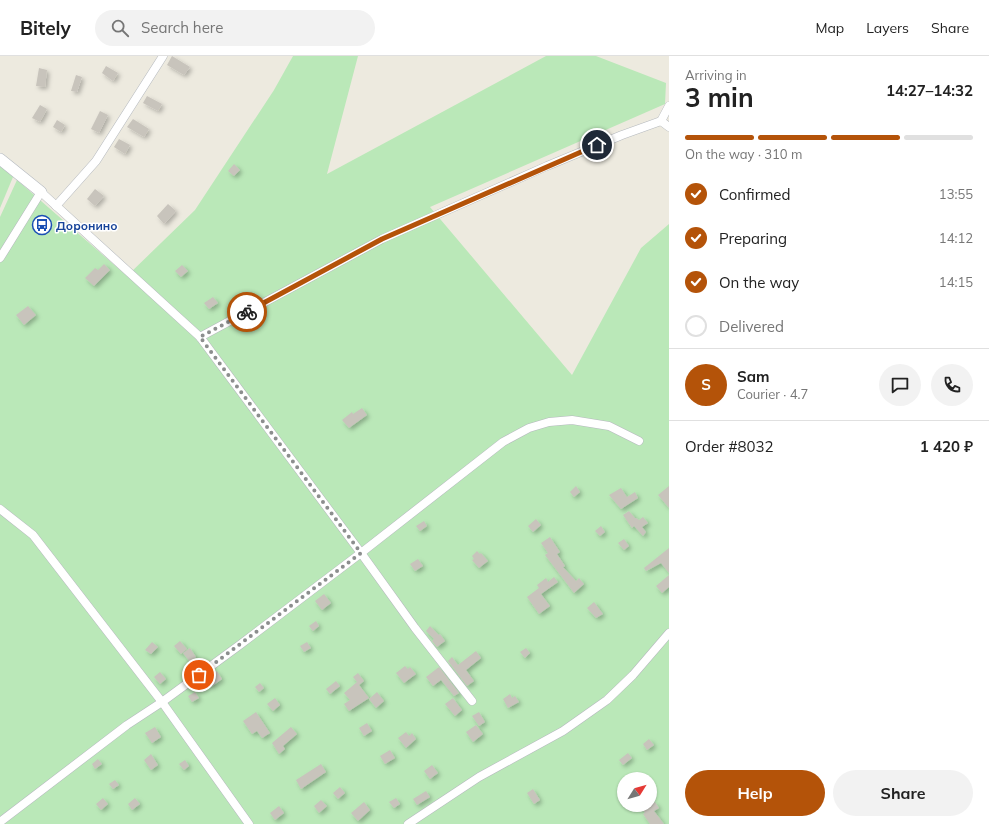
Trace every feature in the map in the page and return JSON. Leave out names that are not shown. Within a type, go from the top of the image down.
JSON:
[{"type":"street","points":[[56,206],[96,161],[163,56]]},
{"type":"street","points":[[200,337],[382,239],[561,160],[661,121],[669,106]]},
{"type":"street","points":[[661,121],[669,127]]},
{"type":"street","points":[[0,159],[41,192],[200,337],[415,628],[472,701]]},
{"type":"street","points":[[0,258],[41,192]]},
{"type":"street","points":[[0,822],[127,725],[162,702],[241,644],[361,553],[503,442],[529,428],[549,422],[572,420],[609,426],[639,441]]},
{"type":"street","points":[[0,509],[33,535],[162,702],[240,809],[249,824]]},
{"type":"street","points":[[408,824],[479,777],[563,731],[607,700],[633,675],[669,633]]},
{"type":"green space","points":[[293,56],[358,56],[327,174],[546,56],[596,56],[666,83],[665,104],[430,207],[572,375],[641,248],[669,224],[669,824],[0,824],[0,217],[17,180],[127,276],[195,210],[274,90]]},
{"type":"green space","points":[[0,163],[6,167],[13,177],[0,208]]},
{"type":"building","points":[[172,56],[190,67],[184,75],[167,65]]},
{"type":"building","points":[[106,66],[118,73],[113,81],[102,73]]},
{"type":"building","points":[[39,68],[47,70],[45,87],[36,86]]},
{"type":"building","points":[[76,75],[82,77],[77,92],[71,91]]},
{"type":"building","points":[[147,96],[162,104],[158,111],[143,103]]},
{"type":"building","points":[[40,105],[47,109],[40,122],[32,118]]},
{"type":"building","points":[[100,111],[108,115],[99,133],[91,129]]},
{"type":"building","points":[[133,119],[149,129],[144,137],[127,127]]},
{"type":"building","points":[[57,120],[65,125],[61,132],[53,127]]},
{"type":"building","points":[[119,139],[130,145],[125,154],[114,147]]},
{"type":"building","points":[[234,164],[240,170],[234,176],[228,171]]},
{"type":"building","points":[[95,189],[104,196],[95,206],[87,199]]},
{"type":"building","points":[[168,204],[176,211],[164,224],[157,216]]},
{"type":"building","points":[[104,264],[110,270],[94,286],[85,278],[95,268],[98,270]]},
{"type":"building","points":[[182,265],[188,271],[181,277],[175,271]]},
{"type":"building","points":[[213,297],[218,303],[209,309],[204,303]]},
{"type":"building","points":[[28,306],[36,315],[24,325],[16,315]]},
{"type":"building","points":[[362,408],[367,415],[349,428],[342,420],[352,412],[353,414]]},
{"type":"building","points":[[576,486],[580,492],[574,497],[570,492]]},
{"type":"building","points":[[669,486],[669,508],[658,495]]},
{"type":"building","points":[[621,488],[627,497],[635,492],[638,498],[621,509],[609,495]]},
{"type":"building","points":[[629,511],[635,518],[639,520],[643,517],[648,523],[642,527],[646,532],[643,536],[634,526],[632,528],[623,515]]},
{"type":"building","points":[[536,519],[541,525],[533,532],[528,526]]},
{"type":"building","points":[[424,521],[427,526],[420,531],[416,526]]},
{"type":"building","points":[[601,526],[605,532],[600,536],[595,531]]},
{"type":"building","points":[[550,537],[560,552],[557,554],[565,566],[563,567],[576,581],[579,578],[584,584],[574,593],[545,555],[548,553],[541,543]]},
{"type":"building","points":[[624,539],[629,546],[624,550],[618,543]]},
{"type":"building","points":[[669,548],[669,573],[661,563],[646,571],[644,568]]},
{"type":"building","points":[[477,551],[480,554],[481,553],[488,561],[479,568],[472,560],[474,559],[472,556]]},
{"type":"building","points":[[418,559],[423,566],[415,571],[410,564]]},
{"type":"building","points":[[669,575],[669,587],[662,593],[656,586]]},
{"type":"building","points":[[554,577],[558,582],[541,594],[550,606],[539,614],[527,597],[539,588],[537,585],[546,578],[548,582]]},
{"type":"building","points":[[324,594],[331,603],[322,610],[315,601]]},
{"type":"building","points":[[594,602],[603,614],[596,618],[587,608]]},
{"type":"building","points":[[316,621],[319,626],[313,631],[309,626]]},
{"type":"building","points":[[430,626],[439,635],[440,634],[445,641],[437,647],[432,641],[434,639],[426,631]]},
{"type":"building","points":[[180,641],[187,649],[181,654],[174,646]]},
{"type":"building","points":[[152,642],[158,647],[151,654],[145,650]]},
{"type":"building","points":[[307,642],[311,648],[304,652],[300,646]]},
{"type":"building","points":[[190,648],[196,657],[190,662],[183,653]]},
{"type":"building","points":[[526,648],[530,653],[525,658],[520,652]]},
{"type":"building","points":[[476,651],[481,658],[466,670],[474,681],[467,686],[448,661],[452,657],[458,665]]},
{"type":"building","points":[[405,666],[408,669],[410,667],[416,674],[404,683],[396,673]]},
{"type":"building","points":[[439,667],[459,693],[454,696],[441,680],[433,686],[426,677]]},
{"type":"building","points":[[217,671],[222,679],[211,687],[206,680]]},
{"type":"building","points":[[160,672],[166,679],[160,684],[154,677]]},
{"type":"building","points":[[358,673],[364,681],[359,685],[369,698],[349,711],[344,704],[350,700],[344,693],[357,682],[353,677]]},
{"type":"building","points":[[336,681],[340,686],[330,694],[326,689]]},
{"type":"building","points":[[260,683],[264,688],[259,692],[255,687]]},
{"type":"building","points":[[195,692],[199,698],[192,702],[188,696]]},
{"type":"building","points":[[377,692],[384,701],[376,708],[369,699]]},
{"type":"building","points":[[510,694],[512,698],[515,696],[519,702],[508,708],[503,699]]},
{"type":"building","points":[[275,698],[280,705],[273,711],[267,704]]},
{"type":"building","points":[[453,698],[462,710],[455,716],[445,704]]},
{"type":"building","points":[[256,712],[270,733],[262,738],[257,731],[252,734],[243,721]]},
{"type":"building","points":[[479,712],[485,722],[479,726],[472,716]]},
{"type":"building","points":[[367,723],[372,731],[364,736],[359,728]]},
{"type":"building","points":[[476,725],[483,734],[473,742],[466,732]]},
{"type":"building","points":[[155,727],[161,737],[152,743],[145,733]]},
{"type":"building","points":[[291,727],[297,734],[283,746],[285,749],[279,754],[272,743]]},
{"type":"building","points":[[406,732],[409,736],[412,733],[416,739],[406,748],[398,738]]},
{"type":"building","points":[[649,739],[654,745],[647,750],[643,744]]},
{"type":"building","points":[[390,750],[395,758],[385,764],[380,756]]},
{"type":"building","points":[[628,753],[632,758],[623,765],[619,760]]},
{"type":"building","points":[[151,754],[158,765],[151,770],[144,760]]},
{"type":"building","points":[[98,759],[102,764],[95,769],[92,764]]},
{"type":"building","points":[[185,760],[189,766],[184,770],[179,764]]},
{"type":"building","points":[[321,764],[326,772],[301,789],[296,780]]},
{"type":"building","points":[[432,765],[438,773],[430,779],[424,771]]},
{"type":"building","points":[[115,780],[119,785],[113,789],[109,784]]},
{"type":"building","points":[[340,787],[345,793],[338,799],[333,793]]},
{"type":"building","points":[[533,789],[540,800],[534,804],[527,793]]},
{"type":"building","points":[[426,791],[430,797],[417,805],[413,799]]},
{"type":"building","points":[[103,798],[108,804],[101,810],[96,804]]},
{"type":"building","points":[[135,798],[140,804],[132,810],[128,804]]},
{"type":"building","points":[[396,798],[400,804],[394,808],[389,802]]},
{"type":"building","points":[[321,800],[327,806],[319,813],[314,806]]},
{"type":"building","points":[[364,802],[370,810],[358,821],[351,813]]},
{"type":"building","points":[[279,806],[284,813],[275,820],[270,813]]},
{"type":"building","points":[[644,812],[655,812],[664,824],[650,824],[643,814]]},
{"type":"way so far","points":[[199,675],[361,553],[200,337],[247,312]]},
{"type":"place","name":"Доронино","points":[[42,225]]},
{"type":"route","points":[[247,312],[382,239],[597,145]]}]
